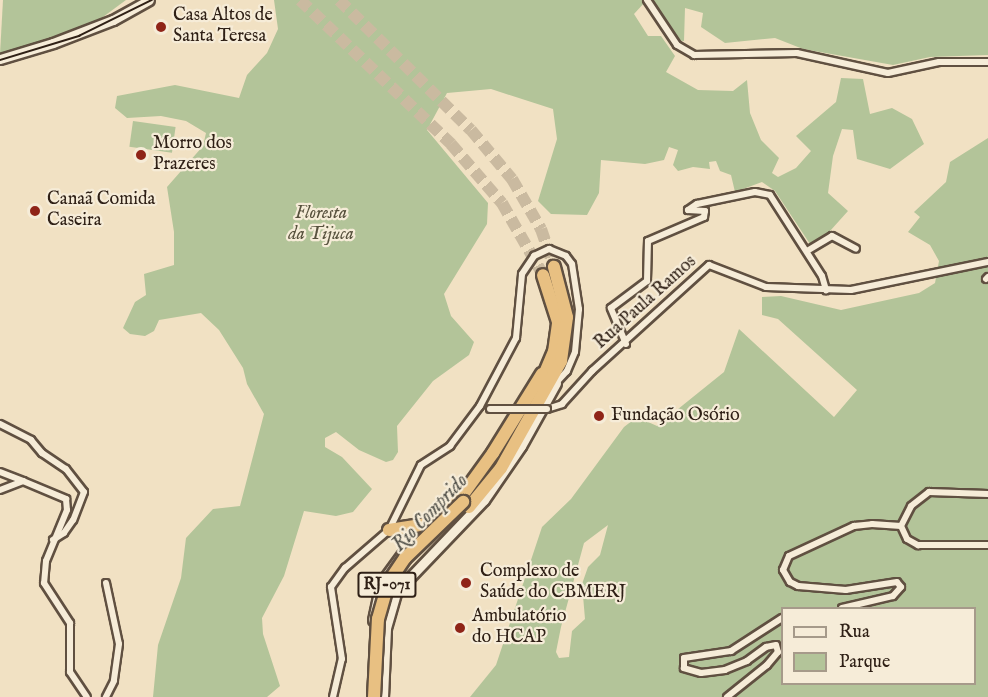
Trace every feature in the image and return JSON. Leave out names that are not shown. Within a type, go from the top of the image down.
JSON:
[{"type":"highway","points":[[554,267],[566,303],[571,343],[556,383]]},
{"type":"highway","points":[[466,505],[503,449],[554,352],[556,313],[543,275]]},
{"type":"highway","points":[[466,505],[501,468],[558,368],[566,344],[566,303]]},
{"type":"highway","points":[[451,511],[493,453],[554,352]]},
{"type":"highway","points":[[389,530],[416,527],[432,520],[493,453]]},
{"type":"highway","name":"RJ-071","points":[[374,697],[378,619],[388,583],[405,558],[466,505]]},
{"type":"highway","name":"RJ-071","points":[[382,697],[383,634],[392,591],[411,562],[466,505]]},
{"type":"main road","points":[[0,59],[73,36],[149,0]]},
{"type":"main road","points":[[382,697],[386,627],[396,592],[504,474],[556,383]]},
{"type":"main road","points":[[369,697],[373,621],[381,584],[399,558],[451,511],[462,522]]},
{"type":"street","points":[[647,0],[676,45],[694,55],[797,53],[888,73],[939,62],[988,62]]},
{"type":"street","points":[[626,344],[611,308],[649,278],[648,241],[706,214],[704,210],[689,212],[691,206],[764,192],[774,200],[807,251],[822,276],[826,290]]},
{"type":"street","points":[[807,251],[832,236],[856,249]]},
{"type":"street","points":[[333,697],[342,659],[331,587],[345,568],[389,530],[419,468],[450,446],[480,406],[516,338],[522,274],[529,261],[549,249],[566,256],[572,264],[579,309],[575,352],[567,371],[556,383]]},
{"type":"street","name":"Rua Paula Ramos","points":[[480,406],[490,409],[547,409],[562,405],[592,371],[626,344],[710,265],[766,287],[851,290],[988,262]]},
{"type":"street","points":[[0,424],[31,440],[42,453],[66,469],[82,489],[83,501],[73,520],[64,533],[52,540]]},
{"type":"street","points":[[0,472],[66,499],[67,510],[52,540],[44,583],[70,623],[70,672],[87,697]]},
{"type":"street","points":[[0,490],[22,481]]},
{"type":"street","points":[[988,494],[929,492],[910,506],[901,526],[907,539],[918,545],[988,545]]},
{"type":"street","points":[[850,607],[893,596],[901,587],[897,582],[846,590],[798,586],[790,582],[783,570],[789,556],[854,526],[901,526]]},
{"type":"street","points":[[106,584],[117,621],[119,644],[114,681],[106,697]]},
{"type":"street","points":[[727,697],[767,665],[778,652],[776,645],[766,646],[747,661],[725,670],[701,673],[684,668],[684,658],[731,651],[781,619]]},
{"type":"green space","points":[[3,0],[126,0],[88,28],[4,55],[0,54]]},
{"type":"green space","name":"Floresta da Tijuca","points":[[274,0],[988,0],[988,55],[930,57],[893,65],[803,49],[775,38],[725,43],[701,27],[703,13],[685,8],[684,41],[672,40],[645,2],[634,14],[648,36],[661,36],[675,56],[666,72],[698,90],[733,91],[747,80],[750,113],[761,140],[779,158],[772,173],[778,177],[796,168],[811,151],[796,136],[836,102],[841,78],[863,79],[870,114],[892,108],[912,119],[924,144],[890,169],[857,159],[853,130],[842,129],[833,156],[828,193],[848,211],[830,231],[832,235],[812,247],[775,191],[762,182],[735,192],[731,175],[720,171],[716,161],[709,162],[710,169],[693,167],[678,171],[673,165],[678,150],[669,147],[664,160],[645,164],[601,160],[599,193],[587,215],[551,214],[538,201],[557,139],[553,109],[491,89],[447,93],[427,130],[488,203],[487,224],[444,294],[451,316],[474,342],[469,355],[433,381],[397,426],[398,452],[393,460],[386,462],[359,450],[336,432],[325,438],[325,447],[342,457],[372,489],[353,512],[336,516],[304,511],[284,576],[262,618],[263,634],[280,686],[267,697],[153,697],[158,645],[181,578],[186,538],[213,509],[240,506],[264,414],[247,384],[243,368],[219,330],[201,313],[159,320],[154,331],[145,336],[130,334],[123,328],[135,302],[146,295],[144,274],[174,265],[174,232],[167,187],[203,146],[206,133],[186,121],[161,116],[127,118],[115,108],[117,96],[175,85],[239,98],[247,75],[267,53],[278,29]]},
{"type":"green space","points":[[133,121],[176,127],[172,153],[129,147]]},
{"type":"green space","points":[[988,138],[988,697],[470,697],[496,665],[542,527],[571,499],[624,427],[637,417],[657,426],[724,372],[739,329],[834,417],[857,390],[778,319],[762,315],[762,297],[781,296],[841,310],[919,293],[935,283],[939,261],[930,245],[908,232],[920,217],[914,212],[946,182],[950,162]],"holes":[[[608,525],[600,555],[588,567],[582,584],[585,619],[572,631],[569,657],[559,658],[556,652],[561,627],[584,543]]]},
{"type":"tunnel","points":[[300,0],[451,144],[502,203],[543,275]]},
{"type":"tunnel","points":[[339,0],[471,130],[512,179],[541,229],[554,267]]},
{"type":"tram line","points":[[0,60],[79,36],[152,0]]},
{"type":"place","name":"Casa Altos de Santa Teresa","points":[[161,27]]},
{"type":"place","name":"Morro dos Prazeres","points":[[141,155]]},
{"type":"place","name":"Canaã Comida Caseira","points":[[35,211]]},
{"type":"place","name":"Fundação Osório","points":[[599,416]]},
{"type":"place","name":"Complexo de Saúde do CBMERJ","points":[[466,583]]},
{"type":"place","name":"Ambulatório do HCAP","points":[[460,628]]},
{"type":"water label","name":"Rio Comprido","points":[[430,513]]}]
